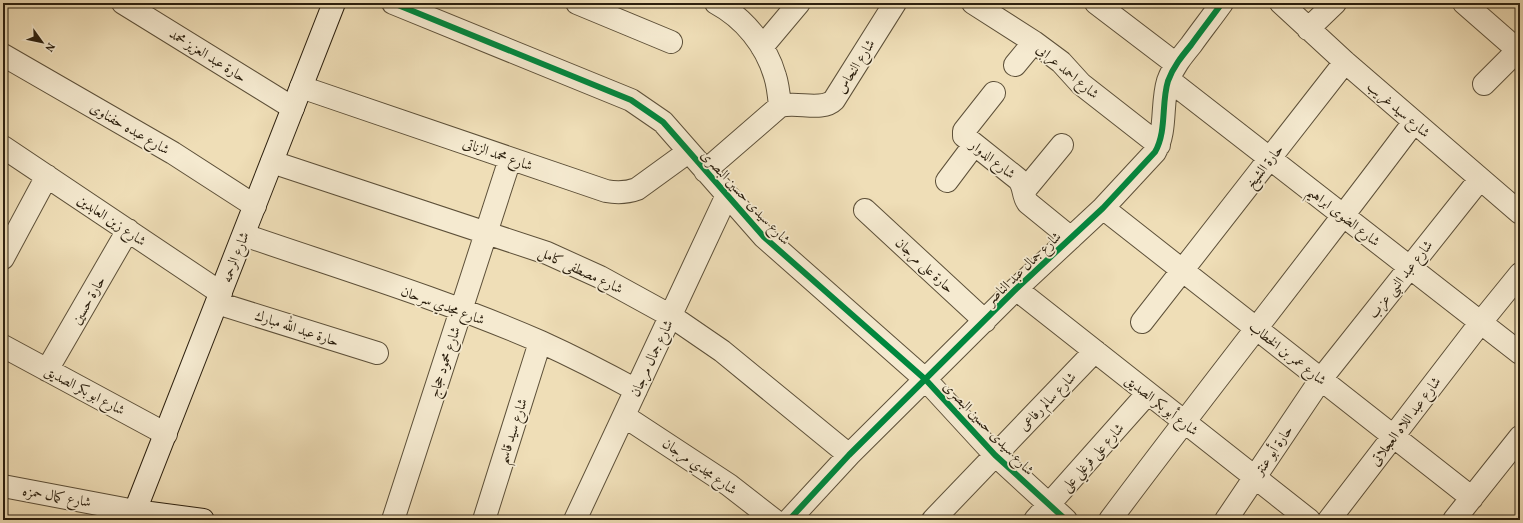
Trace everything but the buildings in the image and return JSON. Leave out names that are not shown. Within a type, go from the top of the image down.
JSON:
[{"type":"street","name":"حارة عبد العزيز محمد","points":[[123,3],[293,108]]},
{"type":"street","name":"شارع الرحمه","points":[[136,511],[334,3]]},
{"type":"street","name":"شارع سيدى حسين البصرى","points":[[393,3],[631,100],[663,122],[764,237],[926,380],[995,455],[1042,513],[1066,520]]},
{"type":"street","points":[[577,3],[671,42]]},
{"type":"street","points":[[706,171],[780,106],[775,75],[762,47],[747,26],[727,9],[716,3]]},
{"type":"street","points":[[762,47],[799,3]]},
{"type":"street","name":"شارع النحاس","points":[[780,106],[788,104],[820,106],[830,104],[895,3]]},
{"type":"street","name":"شارع احمد عرابى","points":[[973,3],[1034,42],[1061,62],[1081,84],[1159,145]]},
{"type":"street","name":"شارع الضوى ابراهيم","points":[[1096,3],[1270,158],[1520,353]]},
{"type":"street","points":[[1159,145],[1164,95],[1172,72],[1222,3]]},
{"type":"street","name":"شارع سيد غريب","points":[[1281,3],[1345,62],[1520,213]]},
{"type":"street","points":[[1308,29],[1335,3]]},
{"type":"street","points":[[1464,3],[1519,51],[1484,84]]},
{"type":"street","points":[[1015,65],[1034,42]]},
{"type":"street","name":"شارع عبده حفناوى","points":[[3,55],[173,153],[255,206]]},
{"type":"street","name":"حارة الشيخ","points":[[1142,322],[1345,62]]},
{"type":"street","name":"شارع محمد الزناتى","points":[[301,87],[606,191],[618,193],[637,189],[688,152]]},
{"type":"street","name":"شارع الدوار","points":[[994,93],[964,131],[963,135],[1018,179],[1021,182],[1024,196],[1028,203],[1071,238]]},
{"type":"street","points":[[1110,520],[1184,421],[1344,216],[1414,122]]},
{"type":"street","points":[[948,181],[974,145]]},
{"type":"street","points":[[1024,192],[1062,145]]},
{"type":"street","name":"شارع جمال عبد الناصر","points":[[789,520],[849,455],[1016,289],[1103,208],[1155,152],[1159,145]]},
{"type":"street","name":"شارع زين العابدين","points":[[3,147],[128,230],[219,298]]},
{"type":"street","name":"شارع محمود حجاج","points":[[393,520],[510,159]]},
{"type":"street","name":"شارع مصطفى كامل","points":[[272,162],[547,253],[600,277],[671,316],[722,351],[849,455]]},
{"type":"street","points":[[3,258],[47,176]]},
{"type":"street","name":"شارع عبد النبى عزب","points":[[1321,379],[1480,179]]},
{"type":"street","name":"شارع جمال مرجان","points":[[575,520],[727,195]]},
{"type":"street","name":"شارع عمر بن الخطاب","points":[[1103,208],[1472,498]]},
{"type":"street","name":"حارة على مرجان","points":[[865,210],[985,321]]},
{"type":"street","name":"حارة حسين","points":[[47,370],[128,230]]},
{"type":"street","name":"شارع مجدي سرحان","points":[[244,235],[462,310],[584,362],[636,390]]},
{"type":"street","name":"شارع عبد اللاه العجلاتى","points":[[1329,520],[1481,322],[1520,274]]},
{"type":"street","name":"شارع أبو بكر الصديق","points":[[1016,289],[1309,520]]},
{"type":"street","name":"حارة عبد الله مبارك","points":[[219,298],[377,353]]},
{"type":"street","name":"شارع سيد قاسم","points":[[484,520],[540,342]]},
{"type":"street","name":"شارع ابو بكر الصديق","points":[[3,346],[166,434]]},
{"type":"street","name":"شارع سالم رفاعى","points":[[933,520],[1095,351]]},
{"type":"street","name":"حارة أبو عنتر","points":[[1226,520],[1321,379]]},
{"type":"street","name":"شارع على فرغلي على","points":[[1042,513],[1148,393]]},
{"type":"street","name":"شارع مجدي مرجان","points":[[624,416],[729,485],[774,520]]},
{"type":"street","points":[[1454,520],[1519,442]]},
{"type":"street","name":"شارع كمال حمزه","points":[[3,486],[109,513],[136,511],[203,520]]},
{"type":"cycle path","points":[[393,3],[631,100],[663,122],[764,237],[926,380],[995,455],[1066,520]]},
{"type":"cycle path","points":[[789,520],[849,455],[1016,289],[1103,208],[1155,152],[1159,144],[1163,126],[1166,90],[1170,76],[1175,66],[1222,3]]}]
